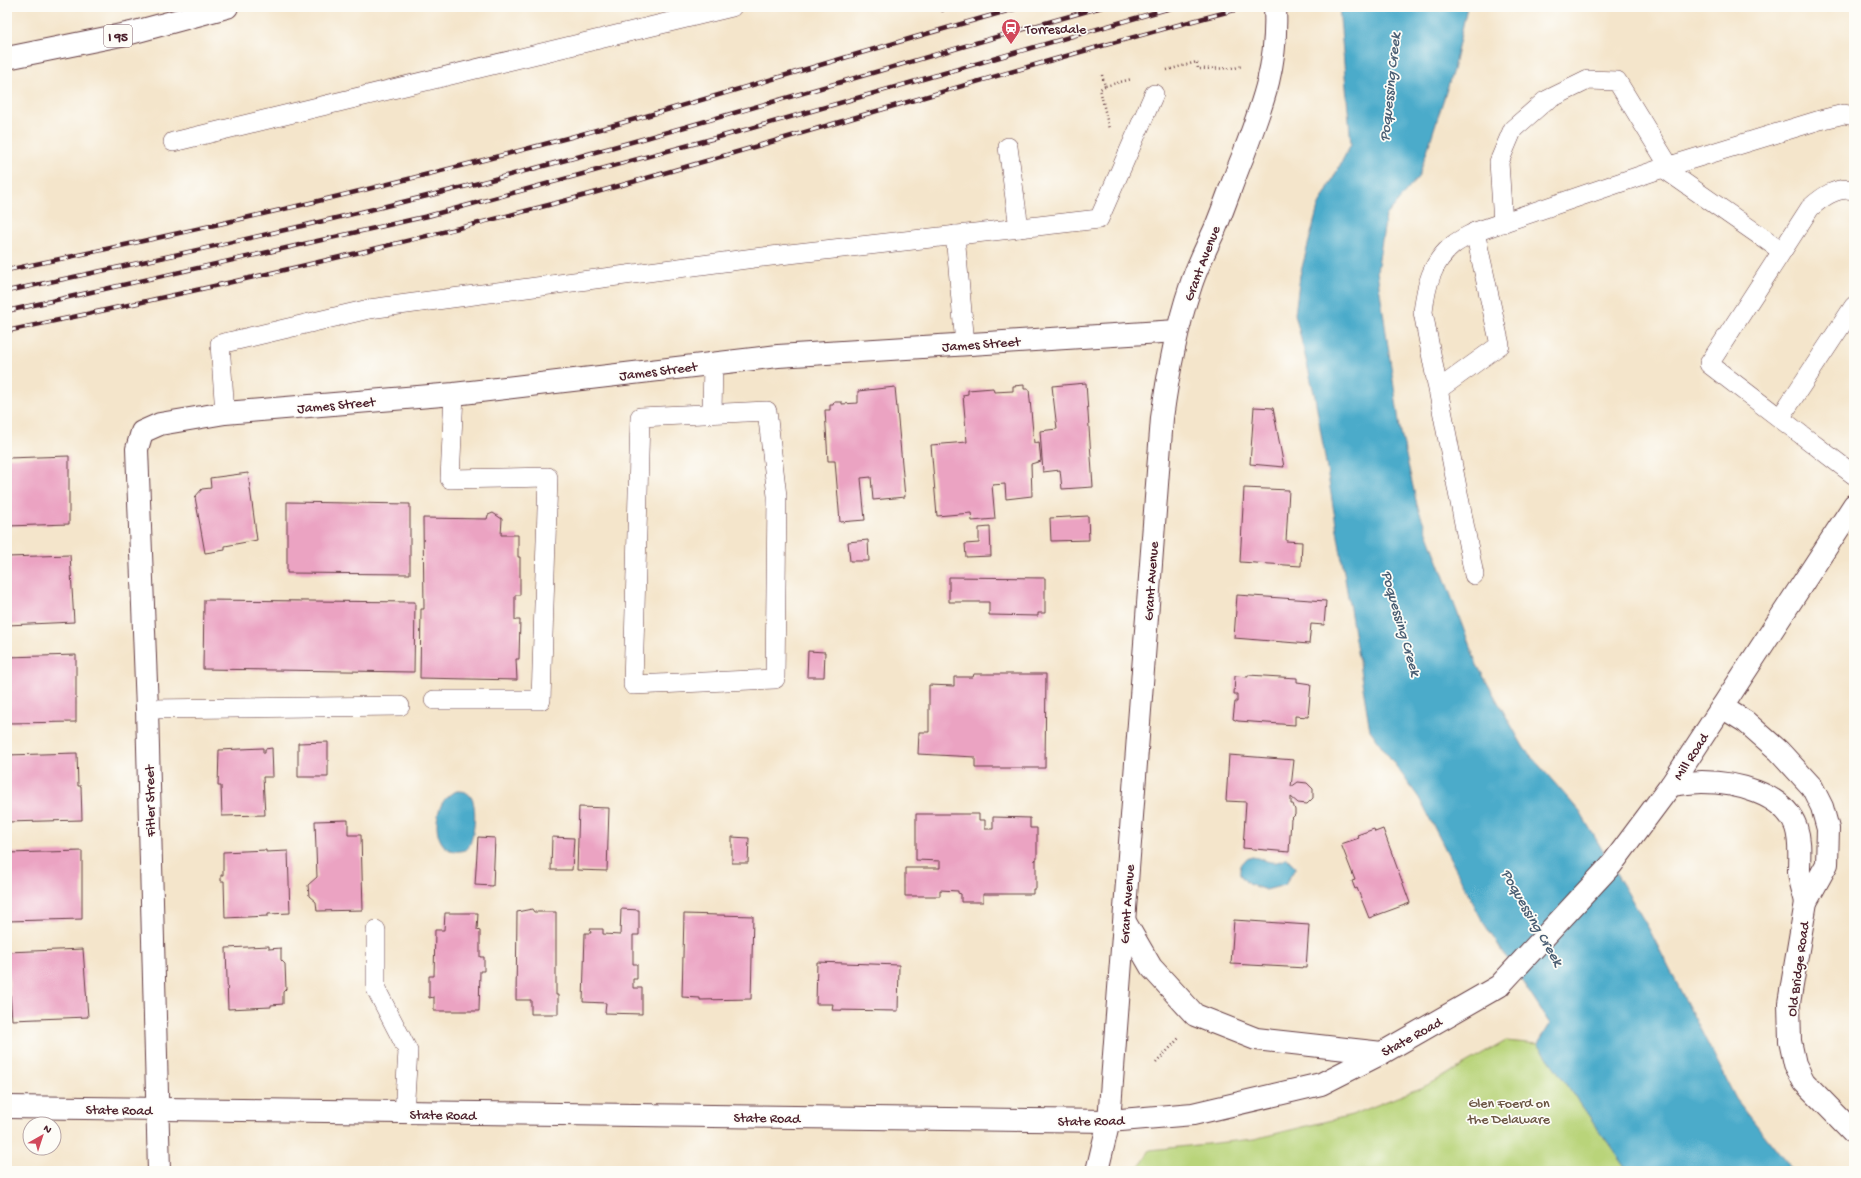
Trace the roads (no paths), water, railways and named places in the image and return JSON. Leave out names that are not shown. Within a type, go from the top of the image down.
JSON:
[{"type":"main road","name":"I 95","points":[[7,58],[131,33],[227,7]]},
{"type":"main road","name":"Grant Avenue","points":[[1097,1171],[1109,1121],[1162,418],[1169,370],[1177,331],[1190,287],[1217,223],[1262,105],[1272,72],[1275,7]]},
{"type":"main road","name":"James Street","points":[[142,432],[160,424],[225,413],[454,394],[778,356],[1177,331]]},
{"type":"main road","name":"Fitler Street","points":[[142,432],[137,449],[159,1171]]},
{"type":"main road","name":"Mill Road","points":[[1499,986],[1617,858],[1671,785],[1854,505]]},
{"type":"main road","name":"Old Bridge Road","points":[[1722,707],[1746,722],[1779,751],[1812,787],[1822,807],[1828,830],[1827,864],[1806,902],[1789,1003],[1790,1041],[1795,1064],[1804,1082],[1854,1133]]},
{"type":"main road","name":"Old Bridge Road","points":[[1671,785],[1702,782],[1742,787],[1770,797],[1785,809],[1795,826],[1800,845],[1800,874],[1806,902]]},
{"type":"main road","points":[[1125,922],[1151,967],[1195,1015],[1256,1039],[1382,1052]]},
{"type":"main road","name":"State Road","points":[[7,1107],[1109,1121],[1192,1114],[1320,1084],[1382,1052],[1499,986]]},
{"type":"lane","points":[[173,142],[732,7]]},
{"type":"lane","points":[[1503,223],[1499,162],[1513,129],[1544,101],[1588,80],[1617,81],[1666,167],[1782,251]]},
{"type":"lane","points":[[225,413],[220,344],[369,309],[754,258],[1099,219],[1154,94]]},
{"type":"lane","points":[[1474,575],[1423,312],[1426,287],[1436,264],[1453,245],[1475,232],[1666,167],[1820,120],[1844,114],[1854,116]]},
{"type":"lane","points":[[1008,147],[1019,228]]},
{"type":"lane","points":[[1854,190],[1836,191],[1822,197],[1810,208],[1709,364],[1854,475]]},
{"type":"lane","points":[[1439,389],[1500,344],[1475,232]]},
{"type":"lane","points":[[955,235],[965,344]]},
{"type":"lane","points":[[1780,418],[1854,306]]},
{"type":"lane","points":[[712,412],[713,363]]},
{"type":"lane","points":[[434,700],[541,700],[548,477],[450,479],[454,394]]},
{"type":"lane","points":[[767,411],[777,496],[775,679],[633,685],[640,417],[712,412],[767,411]]},
{"type":"lane","points":[[146,709],[400,706]]},
{"type":"lane","points":[[376,930],[376,989],[408,1051],[404,1113]]},
{"type":"water","name":"Poquessing Creek","points":[[1339,7],[1467,7],[1453,70],[1419,176],[1386,216],[1377,271],[1400,428],[1417,505],[1477,665],[1524,748],[1580,812],[1649,929],[1736,1099],[1789,1166],[1796,1171],[1628,1171],[1538,1044],[1550,1024],[1483,922],[1419,798],[1370,730],[1315,397],[1295,314],[1300,275],[1318,207],[1351,144]]},
{"type":"water","points":[[457,791],[465,792],[471,797],[475,816],[472,839],[467,849],[455,851],[446,848],[440,840],[437,829],[437,817],[441,806],[447,797]]},
{"type":"water","points":[[1252,857],[1269,862],[1277,862],[1287,858],[1296,867],[1285,885],[1266,890],[1248,884],[1240,875],[1242,863]]},
{"type":"railway","points":[[7,270],[290,208],[571,137],[1022,7]]},
{"type":"railway","points":[[7,291],[267,234],[423,197],[594,153],[1102,7]]},
{"type":"railway","points":[[7,311],[428,216],[752,128],[1174,7]]},
{"type":"railway","points":[[7,331],[299,267],[518,213],[672,171],[1081,52],[1246,7]]},
{"type":"place","name":"Torresdale","points":[[1011,45]]},
{"type":"park label","name":"Glen Foerd on the Delaware","points":[[1509,1110]]}]
